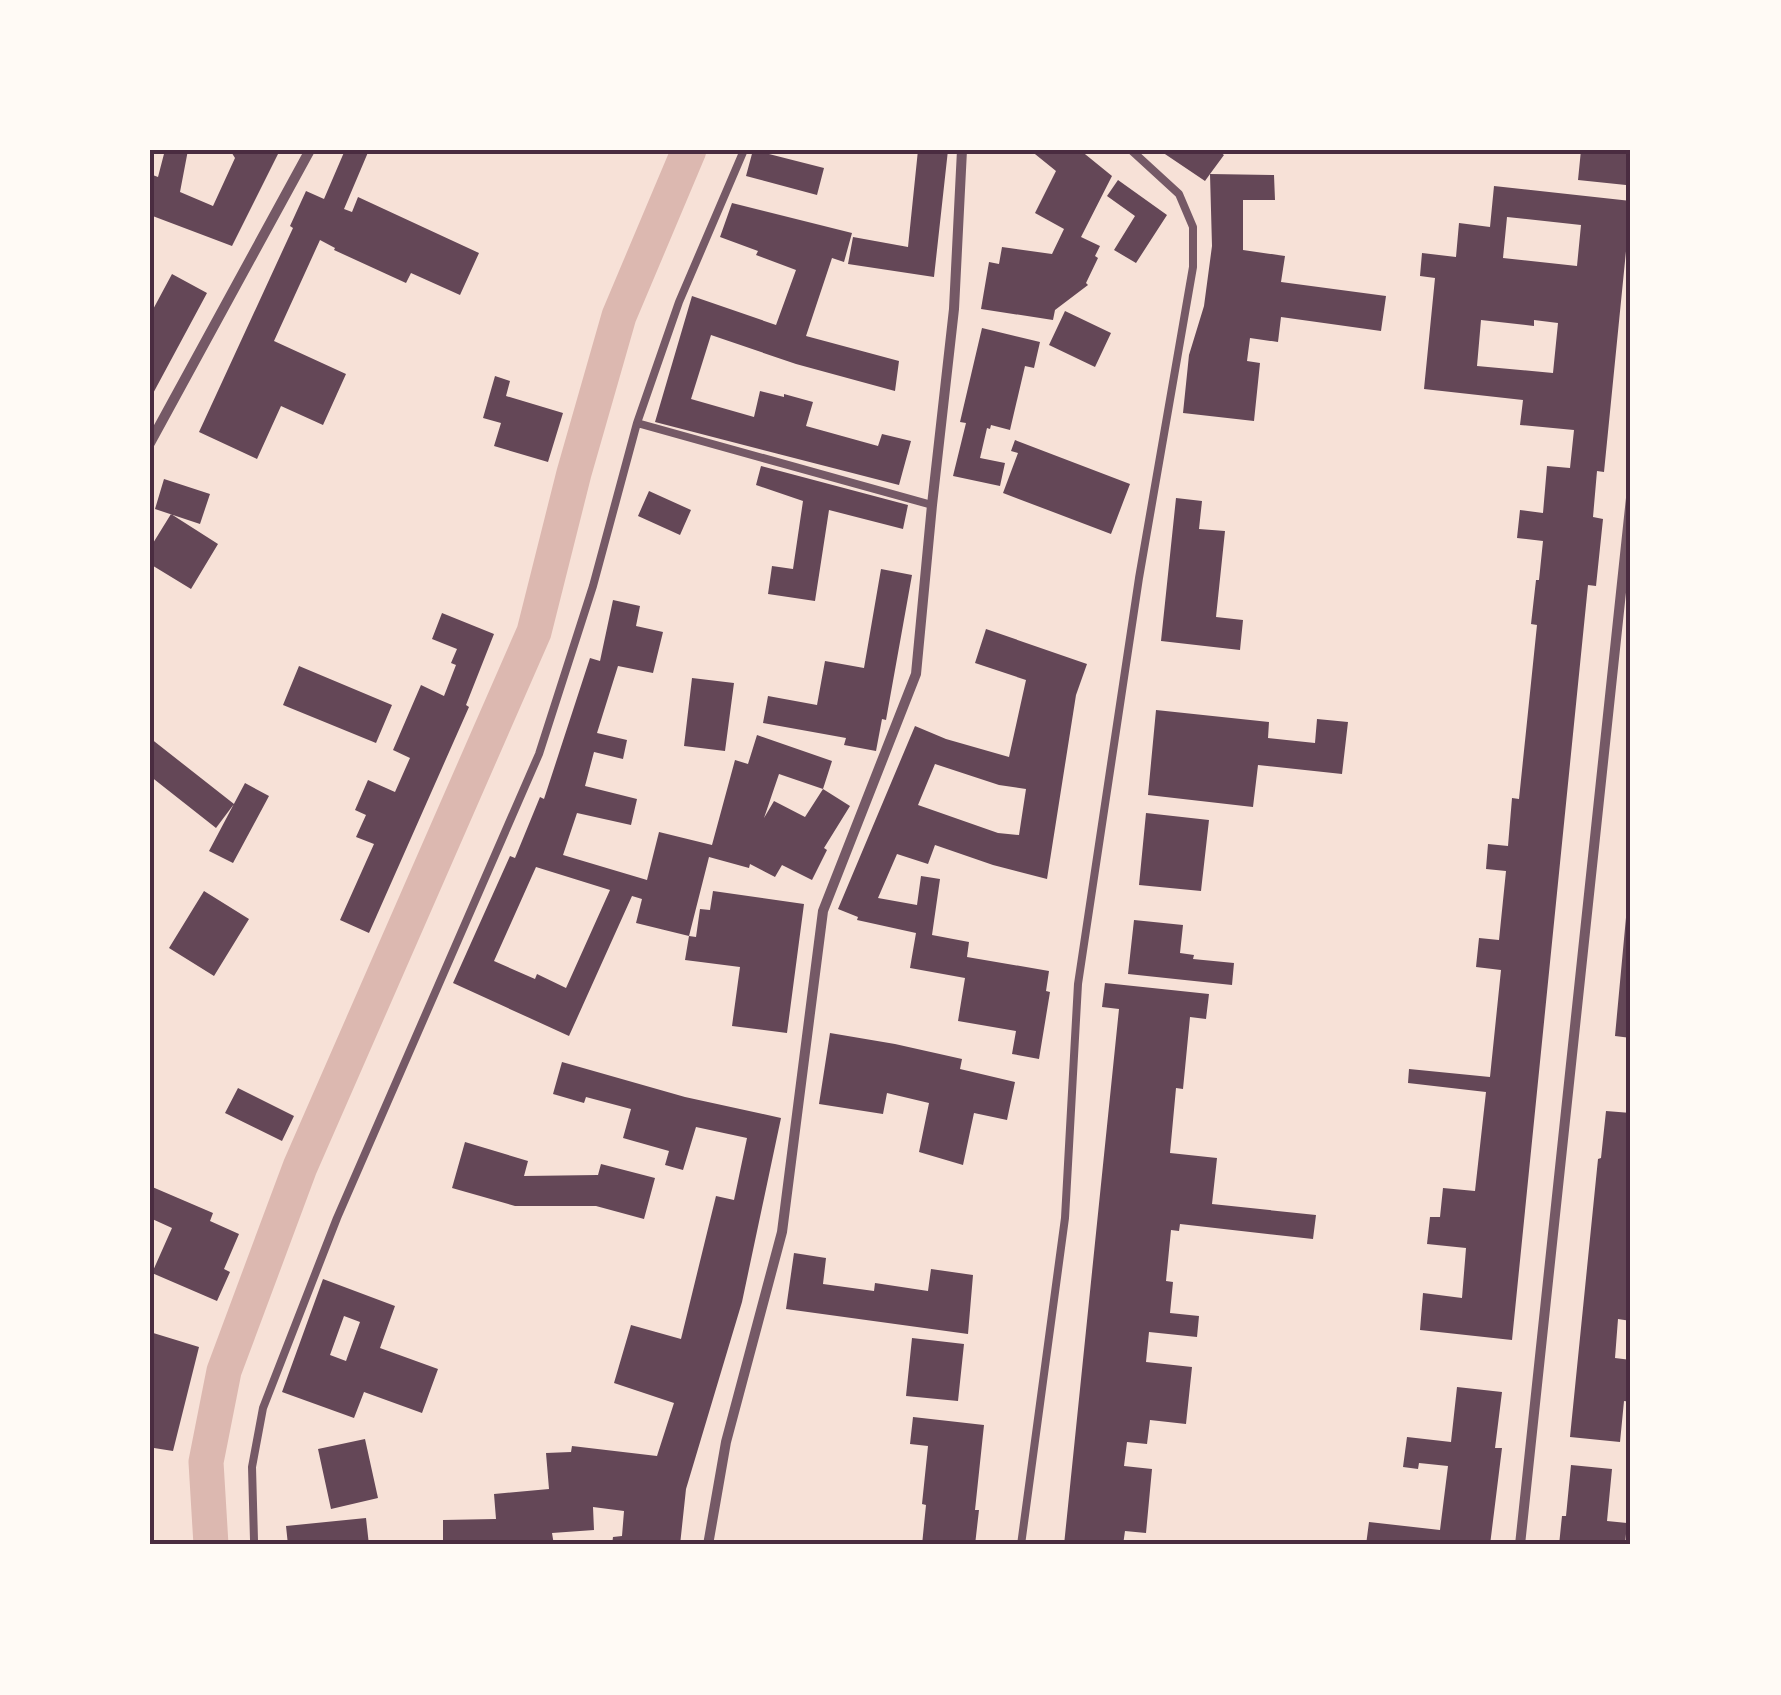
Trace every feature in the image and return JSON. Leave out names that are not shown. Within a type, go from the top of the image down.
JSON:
[{"type":"street","points":[[150,442],[310,150]]},
{"type":"street","points":[[708,1545],[726,1442],[782,1232],[823,911],[916,674],[954,309],[962,150]]},
{"type":"street","points":[[1520,1545],[1631,498]]},
{"type":"lane","points":[[256,1545],[252,1468],[264,1408],[337,1218],[539,754],[593,586],[637,424],[679,302],[744,150]]},
{"type":"lane","points":[[1022,1545],[1065,1218],[1078,984],[1138,578],[1193,268],[1192,227],[1180,194],[1131,150]]},
{"type":"lane","points":[[637,424],[932,505]]},
{"type":"building","points":[[165,150],[188,150],[180,192],[213,206],[235,158],[230,150],[280,150],[232,246],[150,215],[150,174],[158,177]]},
{"type":"building","points":[[345,150],[369,150],[344,209],[352,212],[358,197],[479,253],[460,295],[411,273],[406,283],[320,240],[274,341],[346,374],[323,425],[281,406],[257,459],[199,432],[293,228],[290,226],[306,191],[324,199]]},
{"type":"building","points":[[753,150],[824,168],[817,195],[746,176]]},
{"type":"building","points":[[918,150],[948,150],[934,277],[848,264],[853,237],[908,247]]},
{"type":"building","points":[[1030,150],[1080,150],[1112,176],[1081,237],[1100,246],[1088,285],[1055,310],[1053,320],[981,309],[989,262],[999,264],[1002,247],[1052,254],[1064,229],[1035,213],[1056,171]]},
{"type":"building","points":[[1159,150],[1217,150],[1224,155],[1205,181]]},
{"type":"building","points":[[1581,150],[1630,150],[1626,185],[1578,180]]},
{"type":"building","points":[[1210,174],[1274,175],[1275,200],[1243,200],[1243,250],[1285,256],[1281,282],[1386,296],[1381,331],[1281,317],[1278,342],[1250,338],[1247,361],[1260,363],[1254,421],[1183,413],[1189,355],[1204,306],[1212,246]]},
{"type":"building","points":[[1118,180],[1167,215],[1136,263],[1114,250],[1135,216],[1107,196]]},
{"type":"building","points":[[1494,186],[1631,201],[1604,472],[1597,471],[1593,517],[1603,519],[1596,586],[1588,585],[1512,1340],[1420,1330],[1423,1293],[1462,1298],[1466,1248],[1427,1244],[1430,1217],[1440,1217],[1443,1188],[1475,1191],[1486,1092],[1408,1083],[1409,1069],[1490,1077],[1501,970],[1476,967],[1479,938],[1499,940],[1506,871],[1486,869],[1488,844],[1508,846],[1512,798],[1519,799],[1537,625],[1531,624],[1543,541],[1517,538],[1520,510],[1543,513],[1547,466],[1570,468],[1574,430],[1520,425],[1523,400],[1424,389],[1435,278],[1420,276],[1422,253],[1456,257],[1459,223],[1490,227]],"holes":[[[1507,217],[1581,225],[1577,266],[1503,258]],[[1481,320],[1534,326],[1534,320],[1558,323],[1553,373],[1477,366]]]},
{"type":"building","points":[[732,203],[852,233],[844,262],[832,258],[806,336],[899,361],[895,391],[711,335],[691,399],[754,417],[760,391],[784,394],[813,402],[806,426],[878,446],[882,434],[911,441],[899,485],[655,422],[692,296],[776,325],[796,270],[720,237]]},
{"type":"building","points":[[172,274],[207,293],[150,399],[150,315]]},
{"type":"building","points":[[1065,311],[1111,333],[1095,367],[1049,345]]},
{"type":"building","points":[[982,328],[1040,342],[1034,368],[1025,366],[1010,430],[991,425],[987,428],[980,458],[1005,463],[1000,486],[953,476],[966,423],[960,422]]},
{"type":"building","points":[[495,376],[510,381],[506,396],[563,413],[548,462],[494,446],[501,423],[483,418]]},
{"type":"building","points":[[1015,440],[1130,484],[1111,534],[1003,493],[1018,453],[1011,451]]},
{"type":"building","points":[[761,466],[908,505],[903,529],[829,510],[815,601],[768,594],[772,566],[793,569],[803,501],[756,485]]},
{"type":"building","points":[[164,479],[210,494],[200,524],[155,509]]},
{"type":"building","points":[[649,491],[691,510],[680,535],[638,516]]},
{"type":"building","points":[[1176,498],[1202,501],[1199,529],[1225,531],[1216,617],[1243,620],[1240,650],[1161,641]]},
{"type":"building","points":[[171,514],[218,544],[191,589],[150,564],[150,548]]},
{"type":"building","points":[[881,569],[912,575],[886,720],[882,719],[876,751],[844,745],[846,738],[763,723],[768,696],[817,705],[825,661],[864,668]]},
{"type":"building","points":[[613,600],[640,606],[636,626],[663,632],[653,673],[618,666],[597,733],[627,740],[623,759],[594,752],[585,786],[637,799],[631,825],[577,813],[563,855],[647,880],[659,832],[712,845],[735,760],[748,764],[757,735],[832,761],[823,789],[850,806],[824,848],[827,850],[812,880],[782,865],[775,877],[750,864],[749,868],[709,857],[689,936],[636,923],[642,899],[632,896],[569,1036],[453,983],[510,856],[515,858],[540,797],[544,799],[590,658],[600,661]],"holes":[[[779,774],[823,789],[805,817],[774,801],[764,818]],[[536,867],[610,890],[566,988],[494,961]]]},
{"type":"building","points":[[442,613],[494,634],[466,705],[469,707],[369,933],[340,920],[374,844],[356,837],[366,815],[355,810],[368,780],[395,792],[410,758],[393,750],[421,685],[444,696],[456,665],[451,663],[457,649],[432,639]]},
{"type":"building","points":[[986,629],[1087,664],[1076,695],[1047,879],[935,845],[928,864],[897,854],[878,898],[917,905],[921,876],[940,879],[932,935],[969,942],[967,957],[1049,971],[1046,991],[1050,992],[1039,1059],[1012,1054],[1016,1031],[958,1021],[965,978],[910,968],[916,933],[857,920],[858,917],[838,909],[915,726],[1009,757],[1026,680],[975,663]],"holes":[[[935,764],[999,785],[1026,789],[1019,835],[998,833],[918,805]]]},
{"type":"building","points":[[299,666],[392,705],[376,743],[283,705]]},
{"type":"building","points":[[692,678],[734,683],[725,751],[684,746]]},
{"type":"building","points":[[1156,710],[1269,722],[1268,738],[1315,743],[1317,719],[1348,722],[1342,774],[1258,765],[1253,807],[1148,795]]},
{"type":"building","points":[[150,738],[234,804],[216,828],[150,776]]},
{"type":"building","points":[[245,783],[269,796],[233,863],[209,851]]},
{"type":"building","points":[[1146,813],[1209,820],[1201,891],[1139,885]]},
{"type":"building","points":[[204,891],[249,919],[214,976],[169,948]]},
{"type":"building","points":[[713,891],[804,904],[787,1033],[732,1026],[740,967],[685,960],[689,936],[696,937],[700,909],[710,910]]},
{"type":"building","points":[[1631,896],[1631,1038],[1615,1036]]},
{"type":"building","points":[[1134,920],[1183,925],[1180,953],[1194,955],[1193,959],[1234,963],[1232,985],[1128,974]]},
{"type":"building","points":[[1105,983],[1209,994],[1206,1019],[1190,1017],[1183,1089],[1176,1088],[1170,1153],[1217,1158],[1212,1204],[1316,1215],[1313,1239],[1180,1224],[1179,1231],[1171,1230],[1166,1281],[1173,1282],[1170,1313],[1199,1316],[1197,1337],[1149,1332],[1146,1362],[1192,1367],[1186,1424],[1150,1420],[1147,1444],[1127,1442],[1124,1466],[1152,1469],[1146,1533],[1125,1531],[1123,1545],[1064,1545],[1119,1009],[1102,1007]]},
{"type":"building","points":[[830,1033],[962,1059],[960,1069],[1015,1082],[1007,1120],[974,1113],[963,1165],[919,1152],[929,1103],[887,1093],[883,1114],[819,1104]]},
{"type":"building","points":[[562,1062],[685,1097],[781,1118],[742,1302],[686,1489],[680,1545],[612,1545],[613,1537],[622,1536],[624,1511],[593,1507],[594,1530],[552,1533],[554,1545],[443,1545],[443,1520],[496,1519],[494,1494],[549,1489],[546,1453],[571,1452],[572,1446],[657,1456],[674,1403],[614,1383],[631,1325],[681,1339],[716,1196],[734,1200],[747,1138],[696,1127],[683,1170],[665,1165],[669,1151],[623,1138],[631,1109],[586,1097],[584,1103],[553,1094]]},
{"type":"building","points":[[238,1088],[294,1116],[282,1141],[225,1113]]},
{"type":"building","points":[[1606,1111],[1631,1113],[1631,1321],[1618,1319],[1615,1358],[1631,1360],[1631,1402],[1624,1401],[1620,1442],[1570,1437]]},
{"type":"building","points":[[465,1142],[528,1161],[524,1176],[598,1175],[601,1164],[655,1178],[644,1219],[596,1206],[515,1206],[452,1188]]},
{"type":"building","points":[[150,1186],[213,1213],[210,1221],[239,1234],[224,1269],[230,1272],[217,1301],[152,1273],[172,1228],[150,1218]]},
{"type":"building","points":[[794,1253],[826,1258],[823,1284],[874,1291],[875,1283],[928,1291],[931,1269],[973,1275],[968,1334],[786,1309]]},
{"type":"building","points":[[323,1279],[395,1306],[380,1348],[438,1369],[422,1413],[364,1392],[354,1418],[282,1392]],"holes":[[[344,1316],[360,1322],[346,1361],[330,1355]]]},
{"type":"building","points":[[150,1332],[199,1347],[173,1451],[154,1448],[152,1457],[150,1456]]},
{"type":"building","points":[[912,1338],[964,1344],[958,1401],[906,1396]]},
{"type":"building","points":[[1457,1387],[1502,1392],[1495,1448],[1502,1448],[1490,1545],[1366,1545],[1369,1522],[1440,1530],[1448,1466],[1419,1463],[1418,1469],[1403,1467],[1407,1437],[1451,1442]]},
{"type":"building","points":[[913,1417],[984,1425],[975,1545],[922,1545],[928,1446],[910,1444]]},
{"type":"building","points":[[365,1439],[378,1498],[331,1509],[318,1449]]},
{"type":"building","points":[[1571,1465],[1612,1469],[1607,1521],[1627,1523],[1625,1545],[1559,1545]]},
{"type":"building","points":[[366,1518],[369,1545],[288,1545],[286,1526]]},
{"type":"waterway","points":[[211,1545],[206,1462],[224,1371],[300,1167],[534,632],[619,316],[689,150]]}]
